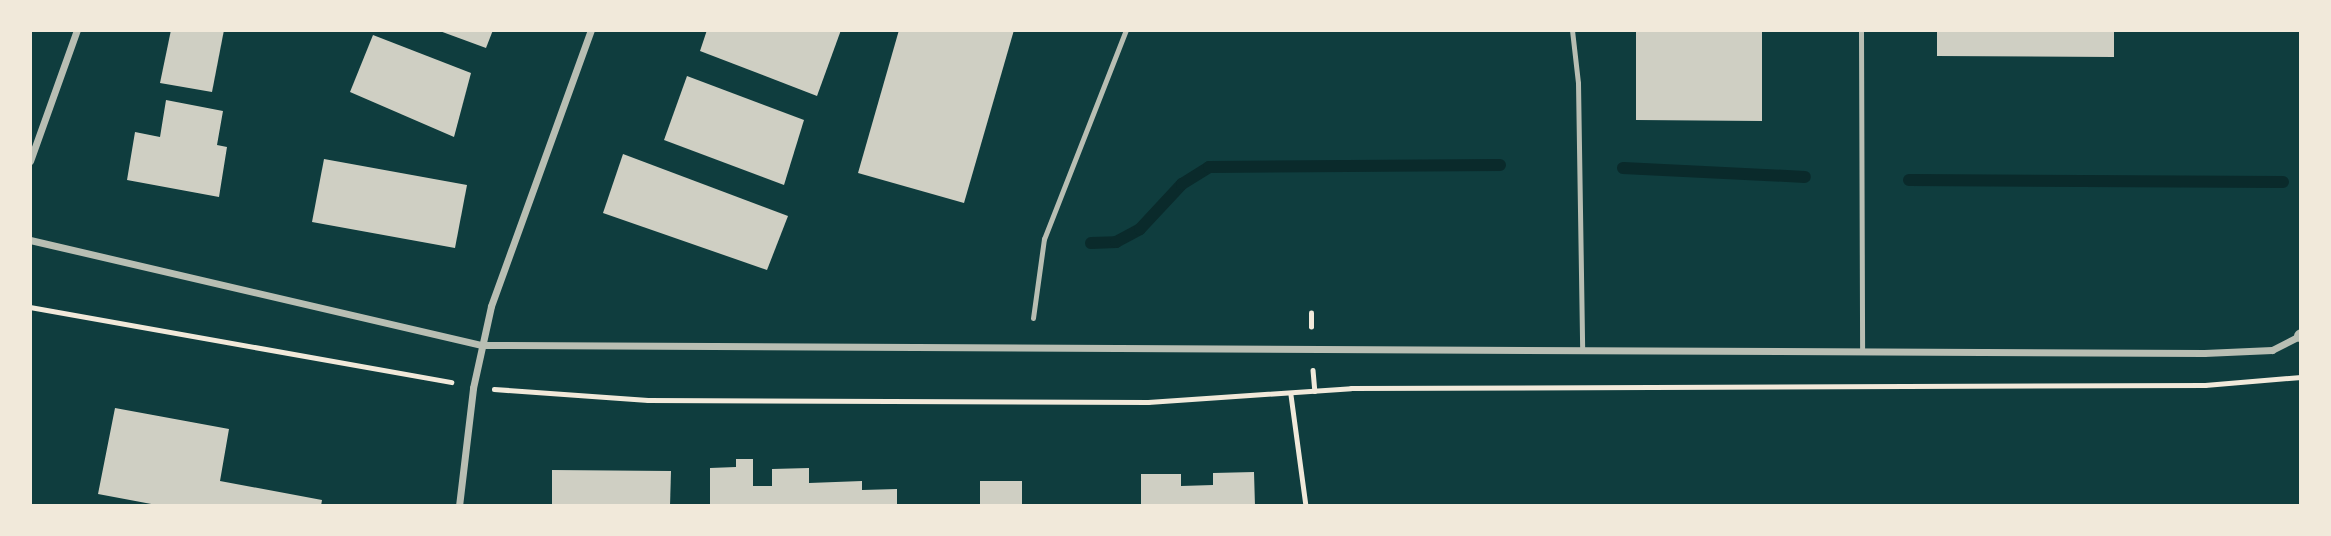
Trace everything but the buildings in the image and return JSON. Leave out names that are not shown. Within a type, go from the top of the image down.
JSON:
[{"type":"street","points":[[30,161],[77,30]]},
{"type":"street","points":[[459,506],[473,388],[491,306],[591,30]]},
{"type":"street","points":[[30,240],[483,345],[1311,351],[1582,349],[2217,353],[2272,350],[2300,336]]},
{"type":"lane","points":[[1033,318],[1044,239],[1126,30]]},
{"type":"lane","points":[[1572,30],[1578,83],[1582,349]]},
{"type":"lane","points":[[1861,30],[1861,350]]},
{"type":"path","points":[[30,307],[473,388],[648,400],[1149,402],[1291,395],[1351,388],[2205,385],[2301,377]]},
{"type":"path","points":[[1291,395],[1306,506]]},
{"type":"waterway","points":[[1091,243],[1116,242],[1140,229],[1182,184],[1209,167],[1500,165]]},
{"type":"waterway","points":[[1623,168],[1805,177]]},
{"type":"waterway","points":[[1909,180],[2283,182]]}]
